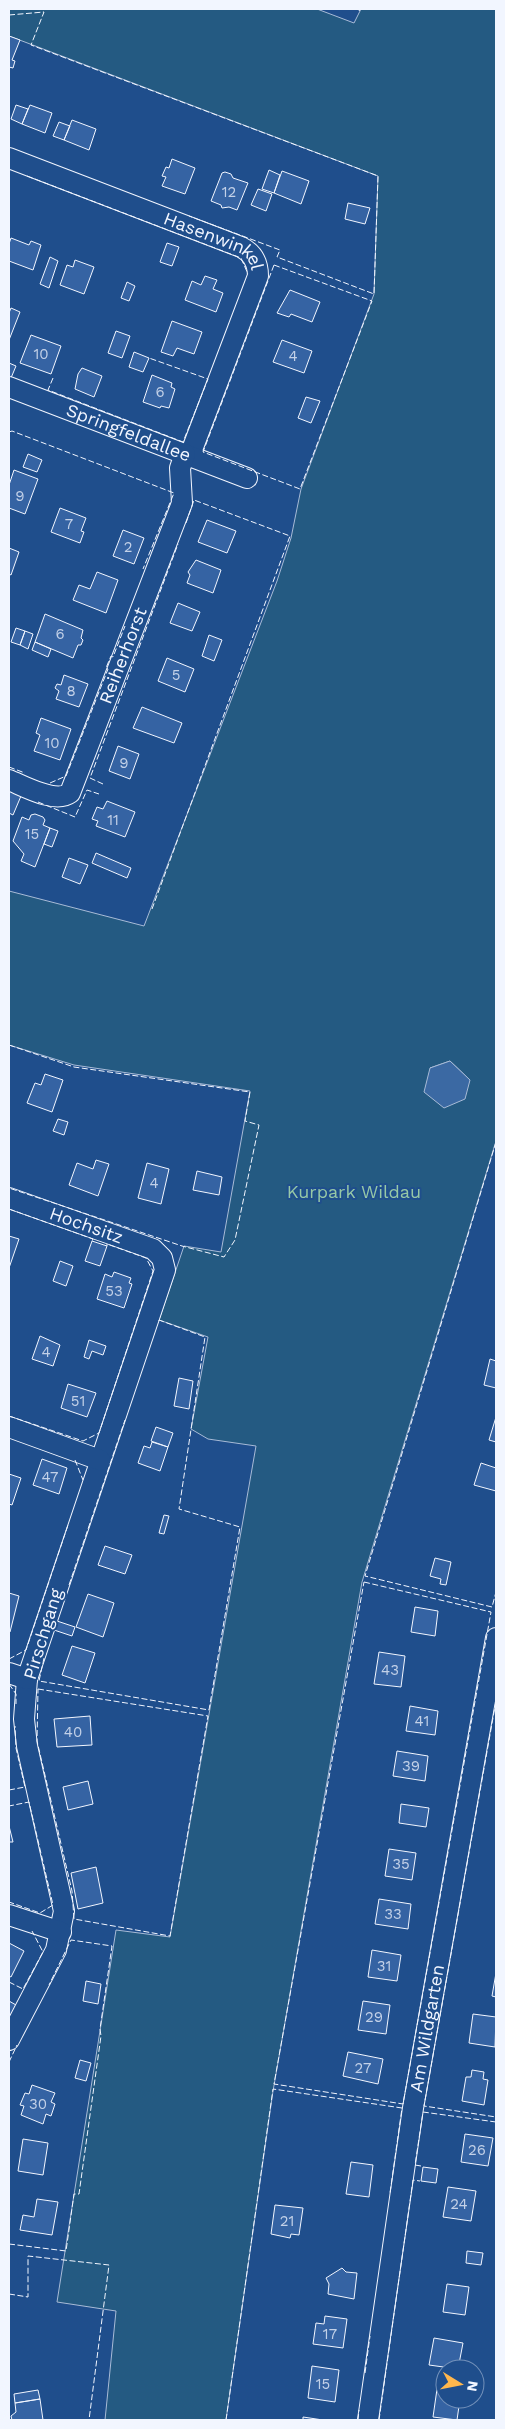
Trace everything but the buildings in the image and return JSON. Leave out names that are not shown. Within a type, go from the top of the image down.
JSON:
[{"type":"street","name":"Hasenwinkel","points":[[9,158],[241,247],[254,257],[258,267],[258,276],[188,454]]},
{"type":"street","name":"Springfeldallee","points":[[9,387],[247,478]]},
{"type":"street","name":"Reiherhorst","points":[[9,780],[53,796],[61,797],[70,793],[182,503],[180,468],[188,454]]},
{"type":"street","name":"Hochsitz","points":[[9,1198],[153,1249],[162,1258]]},
{"type":"street","name":"Pirschgang","points":[[9,2040],[56,1950],[64,1912],[27,1746],[18,1676],[100,1460],[154,1306],[165,1270],[162,1258]]},
{"type":"street","points":[[9,1428],[100,1460]]},
{"type":"street","name":"Am Wildgarten","points":[[368,2420],[413,2108],[496,1638]]},
{"type":"street","points":[[9,1915],[61,1932]]},
{"type":"green space","name":"Kurpark Wildau","points":[[9,9],[317,9],[354,23],[361,9],[496,9],[496,1141],[362,1582],[273,2091],[226,2420],[105,2420],[116,2311],[57,2302],[116,1930],[170,1937],[256,1446],[208,1439],[191,1429],[208,1337],[159,1320],[184,1246],[221,1252],[250,1091],[74,1065],[9,1045],[9,891],[144,926],[277,581],[291,538],[301,489],[374,294],[378,176],[9,36]],"holes":[[[450,1061],[470,1080],[430,1068]]]},
{"type":"shaded area","points":[[450,1061],[470,1080],[465,1099],[444,1108],[424,1092],[430,1068]]},
{"type":"fence","points":[[9,15],[44,12],[31,45],[378,176],[374,294],[277,257],[280,250],[189,216]]},
{"type":"fence","points":[[27,176],[241,258],[248,274]]},
{"type":"fence","points":[[274,265],[372,301],[300,489],[203,452],[274,265]]},
{"type":"fence","points":[[53,378],[48,390],[183,442],[208,379],[149,358]]},
{"type":"fence","points":[[9,432],[12,431],[174,493],[143,569]]},
{"type":"fence","points":[[152,909],[290,536],[194,500],[186,523]]},
{"type":"fence","points":[[103,784],[90,778],[178,544]]},
{"type":"fence","points":[[50,783],[66,776],[108,669],[106,668],[111,656],[113,657],[125,626]]},
{"type":"fence","points":[[9,767],[25,773]]},
{"type":"fence","points":[[38,802],[75,817],[87,790],[99,794]]},
{"type":"fence","points":[[9,1045],[74,1067],[250,1092],[245,1121],[259,1125],[235,1240],[224,1257],[182,1246],[9,1188]]},
{"type":"fence","points":[[496,1142],[365,1576],[492,1607],[496,1592]]},
{"type":"fence","points":[[9,1209],[93,1239],[92,1241]]},
{"type":"fence","points":[[9,1416],[83,1441],[99,1433],[153,1271],[146,1258],[107,1244],[107,1246]]},
{"type":"fence","points":[[44,1658],[39,1681],[209,1710],[240,1527],[179,1509],[205,1337],[159,1320],[158,1323]]},
{"type":"fence","points":[[69,1585],[125,1420]]},
{"type":"fence","points":[[75,1460],[83,1480]]},
{"type":"fence","points":[[9,1659],[26,1650],[68,1525]]},
{"type":"fence","points":[[364,1582],[491,1612],[403,2104],[274,2084],[364,1582]]},
{"type":"fence","points":[[9,1684],[16,1694],[16,1704]]},
{"type":"fence","points":[[38,1689],[208,1716],[170,1936],[74,1919],[72,1891],[37,1741],[38,1689]]},
{"type":"fence","points":[[496,1701],[424,2106],[496,2117]]},
{"type":"fence","points":[[9,1790],[25,1787],[16,1748],[15,1726]]},
{"type":"fence","points":[[9,1805],[29,1802],[53,1905],[40,1913],[9,1902]]},
{"type":"fence","points":[[9,1982],[23,1989],[43,1952],[32,1931]]},
{"type":"fence","points":[[9,2244],[66,2251],[74,2194],[79,2194],[112,1946],[71,1940],[49,1985]]},
{"type":"fence","points":[[9,2062],[17,2045]]},
{"type":"fence","points":[[226,2420],[273,2089],[402,2108],[390,2193]]},
{"type":"fence","points":[[421,2166],[415,2165],[423,2112],[496,2122]]},
{"type":"fence","points":[[379,2420],[413,2180],[420,2181]]},
{"type":"fence","points":[[9,2294],[28,2297],[28,2256],[109,2265],[89,2420]]},
{"type":"fence","points":[[365,2373],[370,2336]]},
{"type":"fence","points":[[358,2420],[359,2410]]}]
